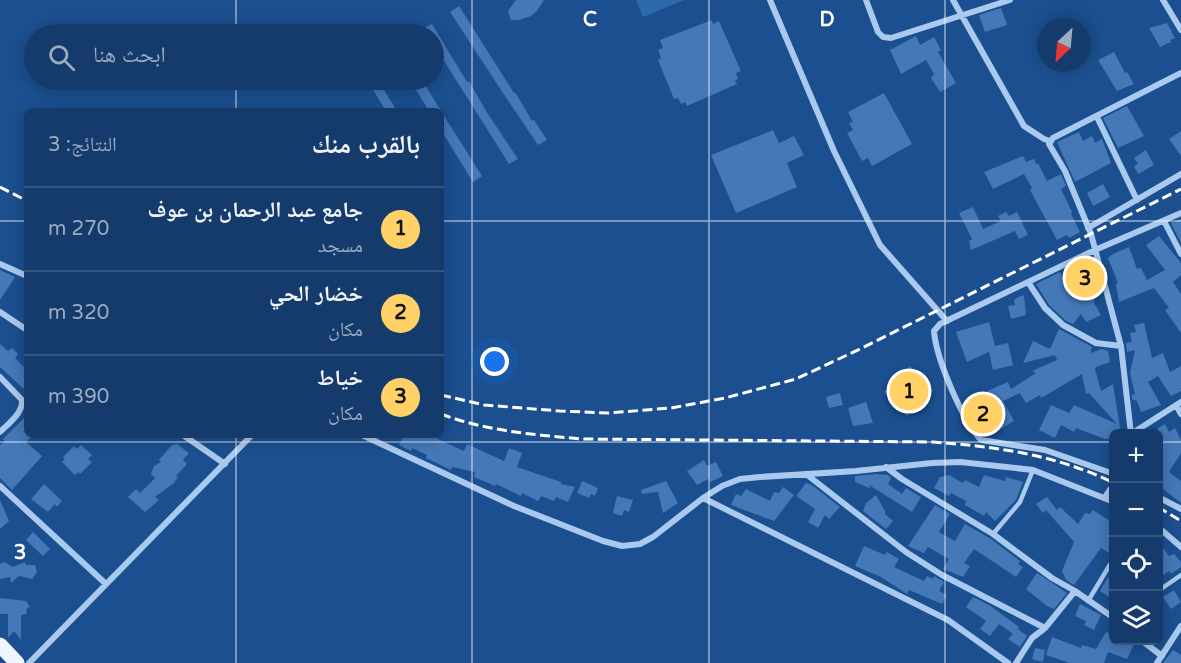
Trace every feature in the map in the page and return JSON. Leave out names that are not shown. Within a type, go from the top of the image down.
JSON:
[{"type":"main road","points":[[0,645],[18,663]]},
{"type":"street","points":[[770,0],[834,151],[880,245],[947,321]]},
{"type":"street","points":[[866,0],[878,32],[883,37],[891,38],[1010,0]]},
{"type":"street","points":[[953,0],[1024,126],[1050,141]]},
{"type":"street","points":[[1163,0],[1181,30]]},
{"type":"street","points":[[1050,141],[1181,73]]},
{"type":"street","points":[[1096,117],[1137,200]]},
{"type":"street","points":[[1050,141],[1050,148],[1065,171],[1095,250],[1121,346],[1130,429]]},
{"type":"street","points":[[1088,228],[1181,174]]},
{"type":"street","points":[[1109,473],[1045,450],[981,440],[959,405],[936,350],[936,327],[1095,250],[1181,213]]},
{"type":"street","points":[[1164,220],[1181,255]]},
{"type":"street","points":[[0,264],[24,275]]},
{"type":"street","points":[[1028,282],[1045,308],[1063,325],[1096,343],[1121,346]]},
{"type":"street","points":[[0,312],[24,328]]},
{"type":"street","points":[[0,377],[22,400],[22,405],[18,414],[0,432]]},
{"type":"street","points":[[1139,429],[1179,404],[1181,414]]},
{"type":"street","points":[[187,438],[225,464]]},
{"type":"street","points":[[29,663],[249,438]]},
{"type":"street","points":[[368,438],[514,506],[603,541],[622,546],[640,544],[653,537],[703,498],[722,486],[740,479],[960,462],[1032,470],[1109,499]]},
{"type":"street","points":[[886,467],[993,534],[1052,578],[1109,615]]},
{"type":"street","points":[[806,474],[906,552],[942,575],[1045,628]]},
{"type":"street","points":[[0,486],[106,584]]},
{"type":"street","points":[[1106,497],[1109,491]]},
{"type":"street","points":[[703,498],[948,620],[1008,663]]},
{"type":"street","points":[[1163,500],[1181,509]]},
{"type":"street","points":[[1163,531],[1181,547]]},
{"type":"street","points":[[1016,663],[1032,638],[1045,628],[1075,591]]},
{"type":"street","points":[[1157,663],[1181,626]]},
{"type":"street","points":[[1148,645],[1162,656]]},
{"type":"lane","points":[[993,534],[1020,502],[1032,470]]},
{"type":"lane","points":[[1088,601],[1109,565]]},
{"type":"lane","points":[[1163,588],[1181,575]]},
{"type":"shaded area","points":[[636,0],[684,0],[643,17]]},
{"type":"building","points":[[516,0],[544,0],[531,16],[511,20],[508,11]]},
{"type":"building","points":[[459,6],[532,121],[534,120],[547,140],[538,145],[501,90],[450,12]]},
{"type":"building","points":[[1001,8],[1007,25],[985,32],[979,15]]},
{"type":"building","points":[[712,20],[713,24],[719,21],[741,71],[736,73],[737,84],[687,106],[685,102],[681,104],[678,98],[674,99],[658,60],[661,58],[658,50],[663,48],[660,40]]},
{"type":"building","points":[[1167,23],[1175,38],[1160,47],[1149,28]]},
{"type":"building","points":[[916,36],[920,45],[934,37],[941,50],[938,52],[956,83],[940,92],[931,78],[934,74],[926,60],[901,74],[890,50]]},
{"type":"building","points":[[444,44],[518,159],[509,164],[444,61]]},
{"type":"building","points":[[1114,52],[1125,73],[1127,72],[1134,84],[1117,91],[1098,60]]},
{"type":"building","points":[[373,90],[384,90],[395,108],[384,108]]},
{"type":"building","points":[[416,90],[428,90],[439,108],[427,108]]},
{"type":"building","points":[[884,93],[912,144],[872,166],[868,158],[862,161],[847,133],[853,130],[849,123],[853,122],[848,112]]},
{"type":"building","points":[[1127,106],[1144,136],[1118,148],[1103,118]]},
{"type":"building","points":[[444,116],[482,176],[473,182],[444,135]]},
{"type":"building","points":[[773,130],[779,143],[794,136],[804,155],[787,163],[797,187],[736,213],[711,155]]},
{"type":"building","points":[[1181,131],[1181,156],[1169,139]]},
{"type":"building","points":[[1079,132],[1083,141],[1092,136],[1095,143],[1102,139],[1111,163],[1075,182],[1057,142]]},
{"type":"building","points":[[1146,150],[1154,165],[1138,174],[1134,166],[1138,164],[1134,158]]},
{"type":"building","points":[[1023,156],[1026,162],[1034,159],[1036,164],[1038,163],[1047,181],[1061,174],[1066,186],[1061,189],[1080,232],[1069,238],[1067,235],[1057,240],[1024,174],[993,189],[984,172]]},
{"type":"building","points":[[1103,184],[1110,197],[1093,206],[1087,193]]},
{"type":"building","points":[[973,207],[983,229],[1001,221],[998,216],[1006,212],[1009,216],[1017,212],[1028,235],[1019,239],[1015,231],[971,250],[969,241],[972,239],[959,213]]},
{"type":"building","points":[[1181,219],[1181,243],[1171,223]]},
{"type":"building","points":[[1159,236],[1181,263],[1181,275],[1173,282],[1181,294],[1181,333],[1165,310],[1169,308],[1154,288],[1119,302],[1116,284],[1118,283],[1108,258],[1129,247],[1137,269],[1141,268],[1147,280],[1165,270],[1146,245]]},
{"type":"building","points":[[0,270],[15,277],[0,300]]},
{"type":"building","points":[[1087,271],[1089,281],[1084,282],[1095,299],[1094,303],[1101,315],[1086,322],[1081,314],[1073,324],[1066,321],[1049,305],[1036,284],[1060,272],[1066,282],[1072,275],[1075,278]]},
{"type":"building","points":[[1024,295],[1026,315],[1011,319],[1008,306],[1015,305],[1014,300]]},
{"type":"building","points":[[989,322],[995,346],[1008,343],[1013,365],[993,370],[989,352],[967,362],[956,332]]},
{"type":"building","points":[[1144,323],[1152,358],[1163,353],[1170,372],[1181,366],[1181,391],[1171,396],[1158,376],[1148,382],[1161,405],[1141,412],[1137,401],[1132,399],[1132,395],[1135,394],[1130,373],[1135,350],[1127,352],[1126,343],[1132,342],[1130,333],[1136,332],[1134,325]]},
{"type":"building","points":[[1059,329],[1092,347],[1090,353],[1102,349],[1108,351],[1110,362],[1095,369],[1101,391],[1113,384],[1120,429],[1109,429],[1109,438],[1076,428],[1074,432],[1061,425],[1055,438],[1039,430],[1051,405],[1069,413],[1074,405],[1117,424],[1089,393],[1086,394],[1082,374],[1041,398],[1040,395],[1026,403],[1020,393],[1003,401],[1014,421],[991,435],[980,424],[978,415],[994,406],[987,391],[1008,382],[1011,389],[1036,373],[1032,371],[1057,360],[1055,355],[1023,363],[1033,341],[1050,349]]},
{"type":"building","points":[[0,344],[8,351],[12,348],[18,354],[15,358],[24,367],[24,389],[0,367]]},
{"type":"building","points":[[910,366],[933,390],[907,416],[884,392]]},
{"type":"building","points":[[840,393],[843,405],[829,408],[826,397]]},
{"type":"building","points":[[866,402],[873,423],[853,426],[848,408]]},
{"type":"building","points":[[24,418],[24,438],[30,438],[26,442],[42,456],[12,490],[0,478],[0,445],[5,441],[3,439]]},
{"type":"building","points":[[1165,424],[1169,432],[1175,428],[1181,440],[1181,453],[1169,472],[1181,481],[1181,503],[1163,489],[1163,429],[1158,428]]},
{"type":"building","points":[[402,438],[436,438],[464,451],[467,444],[504,461],[509,448],[522,453],[517,467],[575,487],[568,502],[556,497],[554,501],[541,496],[538,501],[522,493],[521,496],[474,477],[475,472],[452,467],[451,470],[426,458],[427,455],[399,445]]},
{"type":"building","points":[[177,444],[189,453],[183,460],[187,464],[176,476],[178,477],[174,483],[155,497],[159,500],[145,512],[128,497],[136,489],[140,493],[155,478],[151,474],[154,466],[161,462],[159,460],[172,445]]},
{"type":"building","points":[[81,445],[92,455],[88,459],[92,462],[80,474],[78,472],[75,475],[62,462],[65,459],[63,457],[74,446],[77,449]]},
{"type":"building","points":[[704,460],[707,466],[716,462],[723,476],[710,482],[708,479],[697,485],[687,471]]},
{"type":"building","points":[[888,475],[891,478],[888,484],[902,494],[906,488],[921,497],[912,512],[869,485],[871,489],[855,482],[855,476]]},
{"type":"building","points":[[949,475],[963,483],[965,480],[979,487],[984,475],[1005,481],[1006,477],[1023,482],[1016,500],[995,521],[986,512],[984,516],[965,505],[966,501],[934,488],[940,477]]},
{"type":"building","points":[[582,481],[598,488],[595,496],[591,494],[589,498],[577,493]]},
{"type":"building","points":[[666,481],[678,503],[663,513],[658,492],[642,494],[641,490]]},
{"type":"building","points":[[806,483],[812,485],[840,507],[829,519],[825,515],[818,528],[808,522],[815,509],[796,496]]},
{"type":"building","points":[[44,484],[62,501],[57,507],[55,504],[48,512],[31,499]]},
{"type":"building","points":[[783,487],[794,495],[774,521],[731,505],[736,494],[741,496],[746,489],[770,501],[774,492],[779,493]]},
{"type":"building","points":[[876,495],[885,514],[893,521],[886,529],[863,511],[866,503]]},
{"type":"building","points":[[617,496],[633,500],[629,512],[624,510],[622,516],[613,513]]},
{"type":"building","points":[[1047,497],[1057,510],[1060,507],[1078,524],[1085,513],[1090,514],[1093,510],[1109,520],[1109,553],[1101,548],[1074,585],[1066,580],[1062,571],[1074,542],[1046,510],[1043,513],[1036,504]]},
{"type":"building","points":[[0,500],[9,521],[0,529]]},
{"type":"building","points":[[935,505],[950,514],[939,532],[955,541],[965,524],[991,539],[1020,561],[1018,564],[1023,567],[1016,577],[974,549],[964,563],[970,566],[963,577],[943,569],[949,559],[928,547],[924,553],[908,546]]},
{"type":"building","points":[[33,532],[50,549],[43,556],[26,540]]},
{"type":"building","points":[[864,546],[885,555],[887,552],[899,559],[894,567],[924,581],[927,576],[933,579],[934,576],[944,582],[939,591],[947,595],[942,604],[909,590],[907,594],[881,577],[855,566]]},
{"type":"building","points":[[1163,548],[1169,556],[1174,554],[1181,562],[1181,567],[1171,574],[1169,571],[1163,575]]},
{"type":"building","points":[[4,562],[13,567],[25,562],[26,565],[35,565],[37,572],[32,579],[19,576],[11,583],[10,577],[0,579],[0,564]]},
{"type":"building","points":[[1037,573],[1067,593],[1054,609],[1026,589]]},
{"type":"building","points":[[1108,577],[1109,597],[1100,591]]},
{"type":"building","points":[[1174,590],[1181,602],[1171,609],[1163,597]]},
{"type":"building","points":[[973,597],[989,605],[1019,627],[1018,629],[1027,636],[1020,647],[1008,639],[1013,634],[999,624],[990,636],[980,629],[986,621],[966,607]]},
{"type":"building","points":[[0,598],[26,601],[30,607],[27,608],[26,614],[21,615],[21,640],[14,631],[8,638],[8,614],[0,614]]},
{"type":"building","points":[[1080,604],[1101,615],[1094,630],[1084,625],[1086,621],[1075,616]]},
{"type":"building","points":[[1106,632],[1109,633],[1109,645],[1134,645],[1127,659],[1108,652],[1104,663],[1070,663],[1046,655],[1052,637],[1081,648],[1082,645],[1096,649]]},
{"type":"building","points":[[1035,648],[1045,650],[1043,662],[1032,659]]},
{"type":"building","points":[[1173,650],[1181,655],[1181,663],[1163,663]]},
{"type":"railway","points":[[0,187],[24,199]]},
{"type":"railway","points":[[444,396],[484,405],[608,413],[671,408],[725,398],[796,379],[1181,189]]},
{"type":"railway","points":[[444,415],[475,425],[529,434],[583,439],[957,444],[1047,459],[1109,481]]},
{"type":"railway","points":[[1163,510],[1181,521]]},
{"type":"place","name":"خياط","points":[[1085,278]]},
{"type":"place","name":"جامع عبد الرحمان بن عوف","points":[[909,391]]},
{"type":"place","name":"خضار الحي","points":[[983,414]]}]
